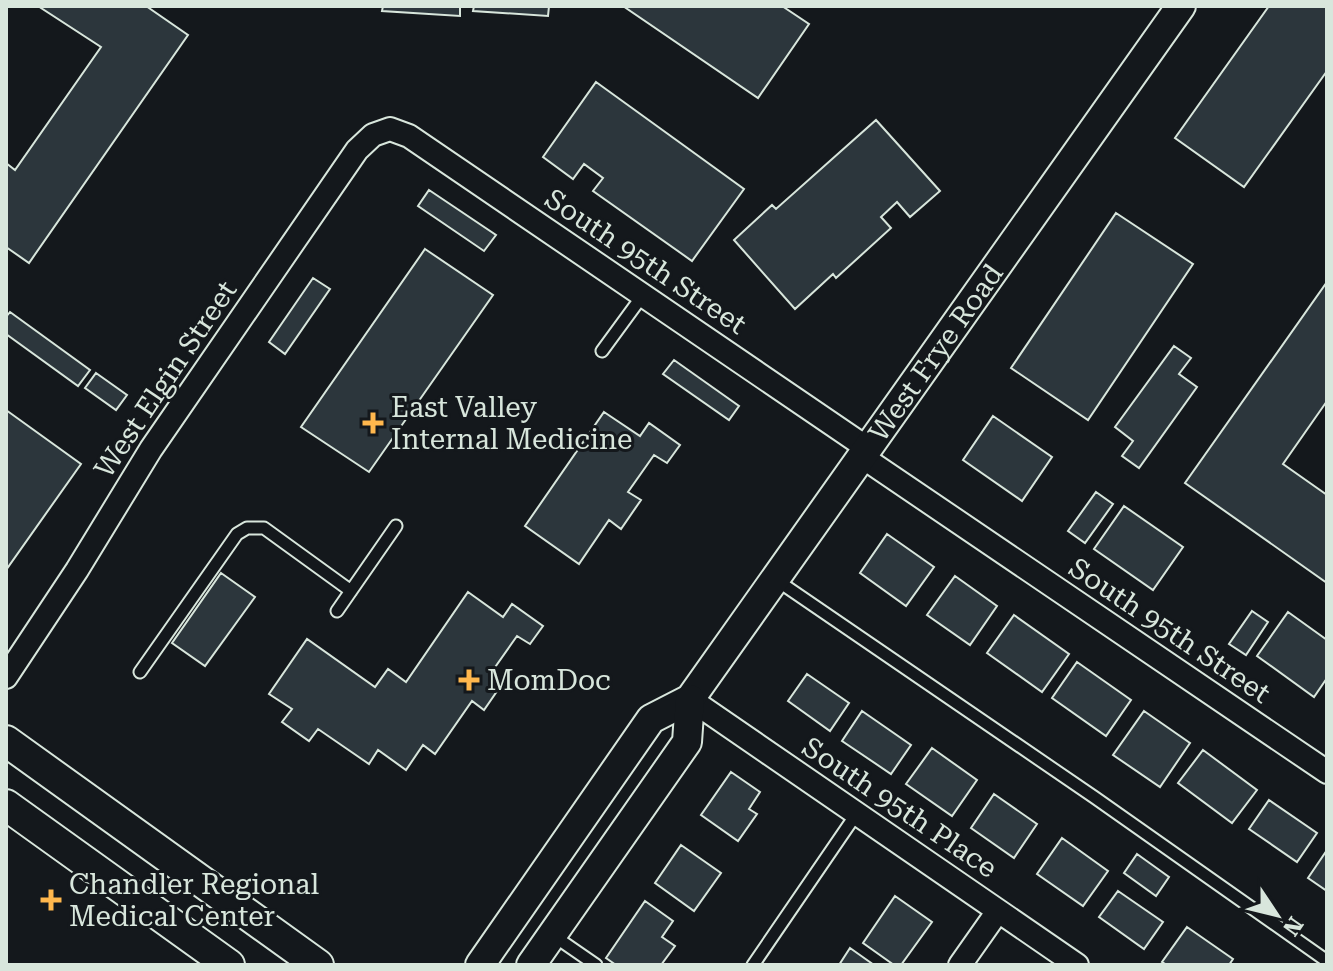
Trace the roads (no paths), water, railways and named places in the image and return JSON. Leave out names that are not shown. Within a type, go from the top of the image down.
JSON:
[{"type":"main road","points":[[6,741],[318,965]]},
{"type":"main road","points":[[6,805],[229,965]]},
{"type":"street","name":"West Frye Road","points":[[480,965],[651,719],[690,699],[1181,6]]},
{"type":"street","name":"South 95th Street","points":[[390,129],[409,136],[643,295],[1327,772]]},
{"type":"street","name":"West Elgin Street","points":[[6,677],[77,570],[151,449],[357,150],[373,135],[390,129]]},
{"type":"street","name":"South 95th Place","points":[[690,699],[1077,965]]},
{"type":"street","points":[[531,965],[687,742],[690,699]]},
{"type":"street","points":[[960,965],[998,911]]},
{"type":"lane","points":[[602,351],[643,295]]},
{"type":"lane","points":[[337,611],[396,526]]},
{"type":"lane","points":[[140,672],[237,534],[247,528],[264,528],[351,591]]},
{"type":"lane","points":[[775,579],[1327,961]]},
{"type":"lane","points":[[753,965],[857,813]]},
{"type":"lane","points":[[552,934],[596,965]]},
{"type":"place","name":"East Valley Internal Medicine","points":[[373,423]]},
{"type":"place","name":"MomDoc","points":[[469,680]]},
{"type":"place","name":"Chandler Regional Medical Center","points":[[51,900]]}]
